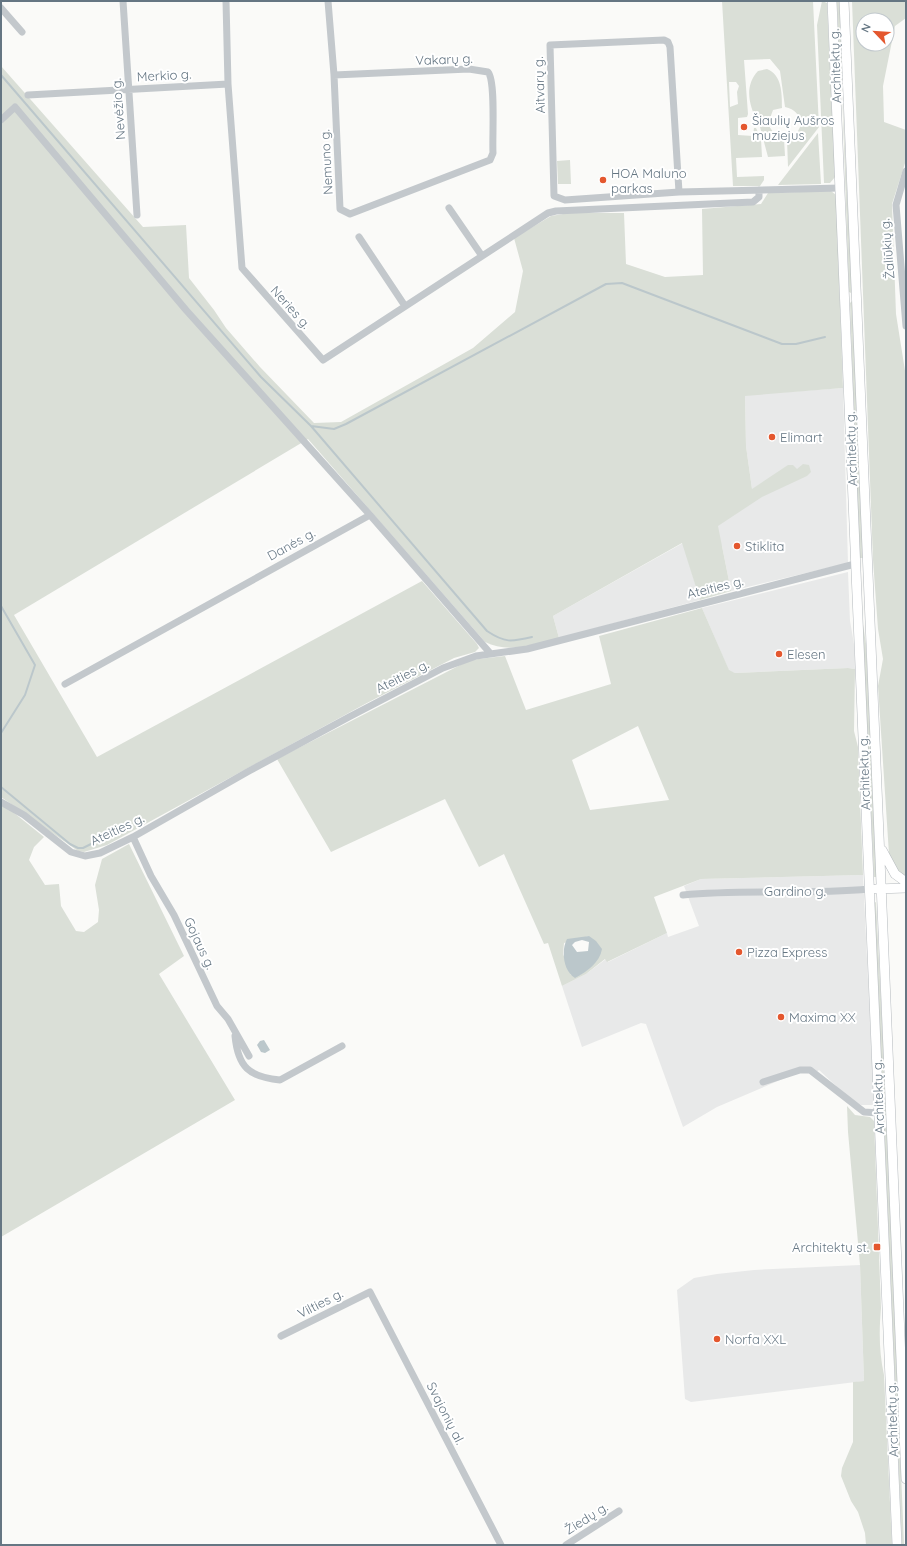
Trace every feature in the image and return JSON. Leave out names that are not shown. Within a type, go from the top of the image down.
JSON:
[{"type":"main road","name":"Architektų g.","points":[[832,1],[897,1545]]},
{"type":"main road","name":"Architektų g.","points":[[844,1],[906,1479]]},
{"type":"main road","points":[[836,84],[848,84]]},
{"type":"main road","points":[[845,296],[856,296]]},
{"type":"main road","points":[[855,564],[868,562]]},
{"type":"main road","points":[[880,847],[891,869],[899,878],[906,882]]},
{"type":"main road","name":"Gardino g.","points":[[869,889],[906,888]]},
{"type":"main road","points":[[879,1123],[892,1122]]},
{"type":"street","name":"Nevėžio g.","points":[[123,1],[137,215]]},
{"type":"street","name":"Neries g.","points":[[226,1],[228,84],[242,268],[323,360],[548,213],[556,211],[753,202],[759,197],[759,190]]},
{"type":"street","name":"Nemuno g.","points":[[328,1],[334,76],[340,209],[350,214],[490,160]]},
{"type":"street","points":[[1,8],[22,32]]},
{"type":"street","name":"Aitvarų g.","points":[[679,192],[670,47],[668,42],[664,40],[550,45],[554,196],[565,200],[679,192],[840,188]]},
{"type":"street","name":"Vakarų g.","points":[[334,76],[469,69],[488,72],[491,75],[492,88],[493,153],[490,160]]},
{"type":"street","name":"Merkio g.","points":[[28,95],[228,84]]},
{"type":"street","points":[[1,120],[15,107],[186,310],[370,515],[490,653]]},
{"type":"street","name":"Žaliūkių g.","points":[[906,172],[896,205],[906,326]]},
{"type":"street","points":[[449,208],[482,256]]},
{"type":"street","points":[[359,237],[405,306]]},
{"type":"street","name":"Danės g.","points":[[64,684],[370,515]]},
{"type":"street","name":"Ateities g.","points":[[1,802],[24,815],[60,845],[77,854],[85,856],[100,853],[133,837],[249,771],[349,717],[455,663],[490,653],[527,649],[855,564]]},
{"type":"street","name":"Gojaus g.","points":[[133,837],[151,876],[174,915],[217,1006],[228,1019],[249,1056]]},
{"type":"street","name":"Gardino g.","points":[[683,895],[745,891],[847,891],[869,889]]},
{"type":"street","points":[[235,1032],[236,1048],[240,1059],[251,1073],[263,1078],[280,1080],[342,1046]]},
{"type":"street","points":[[763,1082],[800,1070],[810,1070],[864,1112],[879,1112]]},
{"type":"street","name":"Vilties g.","points":[[280,1336],[370,1292]]},
{"type":"street","name":"Svajonių al.","points":[[370,1292],[500,1545]]},
{"type":"street","name":"Žiedų g.","points":[[566,1545],[620,1511]]},
{"type":"shaded area","points":[[722,1],[813,1],[819,127],[788,167],[787,139],[796,135],[801,125],[796,113],[785,107],[780,71],[770,59],[744,60],[748,114],[747,117],[738,118],[738,135],[753,136],[754,128],[756,128],[761,139],[762,157],[736,158],[737,177],[764,176],[764,180],[760,186],[733,186]],"holes":[[[729,82],[736,82],[739,86],[737,92],[738,104],[730,107]]]},
{"type":"shaded area","points":[[822,1],[827,3],[835,177],[830,183],[824,183],[817,25]]},
{"type":"shaded area","points":[[837,1],[840,1],[844,78],[842,80],[840,78]]},
{"type":"shaded area","points":[[852,1],[906,1],[906,18],[895,26],[895,12],[855,12],[855,52],[890,52],[883,86],[884,122],[906,130],[906,160],[892,204],[896,314],[906,377],[906,878],[899,874],[889,854],[878,686],[883,659],[878,629],[873,560]]},
{"type":"shaded area","points":[[1,66],[143,227],[186,225],[189,278],[226,328],[260,367],[314,423],[341,422],[473,348],[515,312],[523,271],[514,238],[551,216],[569,213],[624,213],[626,264],[665,277],[703,275],[702,209],[761,204],[768,193],[831,191],[836,195],[843,388],[745,396],[746,446],[752,489],[788,465],[793,465],[797,469],[803,464],[809,465],[811,472],[807,476],[762,497],[718,526],[731,591],[700,600],[682,543],[553,616],[559,638],[512,648],[494,646],[485,642],[308,439],[14,615],[97,757],[422,581],[479,648],[475,652],[454,658],[365,704],[107,845],[84,852],[78,851],[1,797]]},
{"type":"shaded area","points":[[767,69],[776,76],[780,85],[782,108],[773,110],[769,121],[757,121],[750,102],[749,89],[758,71]]},
{"type":"shaded area","points":[[842,88],[852,291],[851,293],[849,292]]},
{"type":"shaded area","points":[[769,126],[777,138],[784,139],[785,156],[768,157],[760,127]]},
{"type":"shaded area","points":[[818,133],[821,184],[778,185]]},
{"type":"shaded area","points":[[570,160],[571,184],[558,184],[557,161]]},
{"type":"shaded area","points":[[852,301],[863,558],[859,558],[850,303]]},
{"type":"shaded area","points":[[843,388],[848,563],[731,591],[722,546],[696,525],[752,489],[746,446],[745,395]]},
{"type":"shaded area","points":[[683,543],[700,600],[559,638],[553,616]]},
{"type":"shaded area","points":[[848,572],[850,621],[854,644],[855,669],[848,668],[735,673],[729,671],[702,608]]},
{"type":"shaded area","points":[[702,608],[729,670],[735,673],[848,668],[855,669],[854,731],[858,747],[863,875],[701,879],[654,897],[667,933],[607,962],[605,959],[586,974],[562,986],[548,943],[544,944],[504,854],[479,867],[445,799],[331,852],[277,759],[470,660],[505,656],[526,710],[611,684],[599,636]],"holes":[[[638,726],[669,800],[590,810],[572,760]],[[589,936],[593,965],[580,975],[571,975],[563,954],[564,943]]]},
{"type":"shaded area","points":[[862,618],[866,644],[879,877],[874,877]]},
{"type":"shaded area","points":[[1,806],[8,808],[44,837],[34,847],[29,860],[45,885],[59,884],[61,906],[76,931],[84,932],[98,922],[99,910],[95,885],[102,859],[129,844],[184,956],[159,974],[235,1100],[1,1237]]},
{"type":"shaded area","points":[[863,875],[874,1105],[861,1105],[849,1098],[819,1070],[814,1074],[799,1072],[717,1107],[683,1127],[646,1024],[641,1023],[582,1047],[562,986],[586,974],[606,959],[608,962],[667,933],[668,937],[699,926],[684,886],[701,879]]},
{"type":"shaded area","points":[[876,902],[887,1117],[885,1119],[883,1117],[874,903]]},
{"type":"shaded area","points":[[589,936],[596,941],[602,949],[596,962],[584,973],[575,978],[571,975],[564,960],[564,949],[567,939]],"holes":[[[582,940],[589,942],[588,951],[577,952],[572,945],[575,942]]]},
{"type":"shaded area","points":[[264,1040],[270,1050],[265,1053],[261,1052],[257,1045],[260,1041]]},
{"type":"shaded area","points":[[847,1106],[855,1115],[870,1117],[874,1121],[881,1308],[880,1342],[884,1375],[892,1545],[866,1545],[865,1533],[858,1512],[851,1501],[841,1476],[842,1468],[853,1442],[853,1382],[864,1381],[860,1265]]},
{"type":"shaded area","points":[[885,1126],[887,1127],[904,1545],[902,1545]]},
{"type":"shaded area","points":[[860,1265],[864,1381],[691,1402],[685,1399],[677,1290],[694,1278],[717,1274],[754,1270]]},
{"type":"waterway","points":[[1,75],[261,377],[311,426],[487,631],[499,638],[508,640],[519,640],[532,637]]},
{"type":"waterway","points":[[311,426],[334,429],[346,424],[606,284],[622,283],[782,344],[796,344],[825,337]]},
{"type":"waterway","points":[[699,594],[729,586]]},
{"type":"waterway","points":[[1,606],[35,665],[25,695],[1,733]]},
{"type":"waterway","points":[[1,787],[70,844],[78,848],[83,848],[123,828]]},
{"type":"place","name":"Šiaulių Aušros muziejus","points":[[744,127]]},
{"type":"place","name":"HOA Maluno parkas","points":[[603,180]]},
{"type":"place","name":"Elimart","points":[[772,437]]},
{"type":"place","name":"Stiklita","points":[[737,546]]},
{"type":"place","name":"Elesen","points":[[779,654]]},
{"type":"place","name":"Pizza Express","points":[[739,952]]},
{"type":"place","name":"Maxima XX","points":[[781,1017]]},
{"type":"place","name":"Architektų st.","points":[[877,1247]]},
{"type":"place","name":"Norfa XXL","points":[[717,1339]]}]
